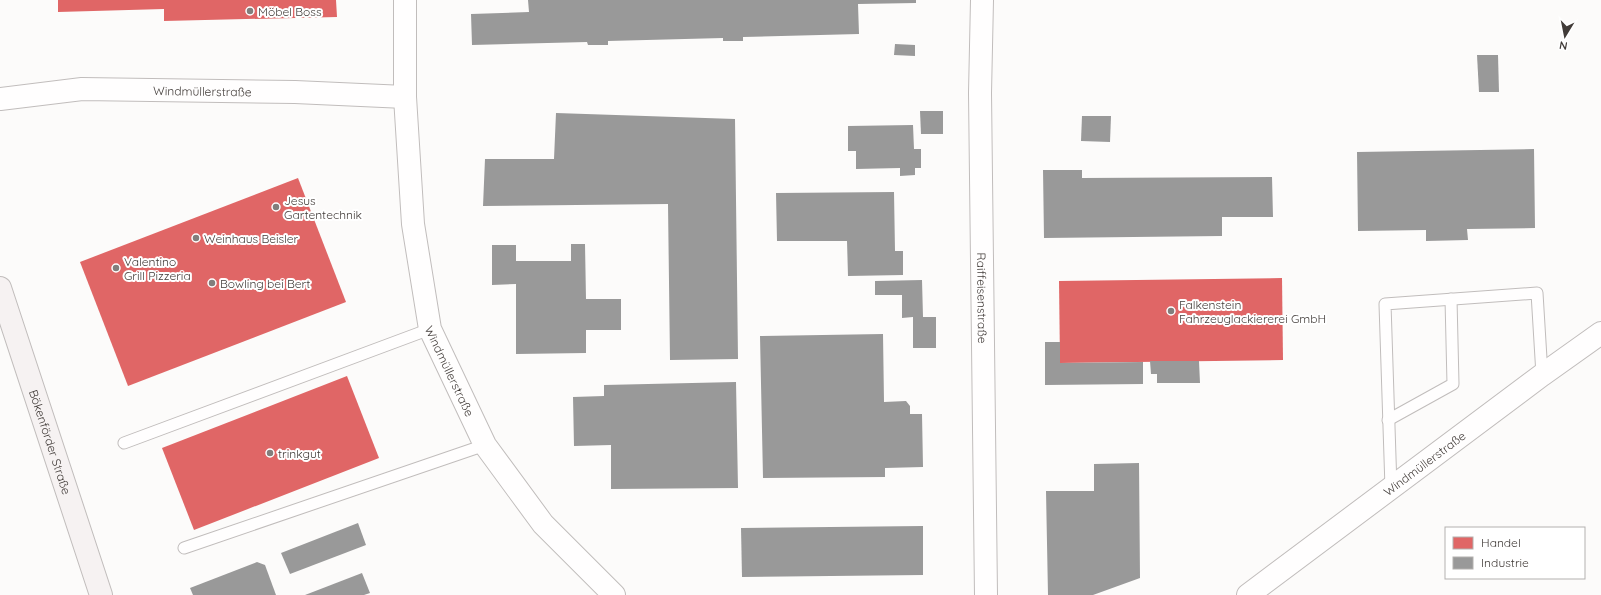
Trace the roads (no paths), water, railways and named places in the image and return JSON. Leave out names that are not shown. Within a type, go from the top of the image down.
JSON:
[{"type":"main road","name":"Bökenförder Straße","points":[[0,288],[101,595]]},
{"type":"street","points":[[404,0],[405,88]]},
{"type":"street","name":"Raiffeisenstraße","points":[[982,0],[980,93],[986,595]]},
{"type":"street","name":"Windmüllerstraße","points":[[0,99],[82,89],[272,91],[405,88],[413,224],[430,329],[485,445],[542,524],[614,595]]},
{"type":"street","name":"Windmüllerstraße","points":[[1248,595],[1542,375],[1601,333]]},
{"type":"lane","points":[[1391,488],[1385,304],[1537,293],[1542,375]]},
{"type":"lane","points":[[1388,420],[1453,384],[1451,299]]},
{"type":"lane","points":[[124,443],[430,329]]},
{"type":"lane","points":[[184,548],[485,445]]},
{"type":"place","name":"Möbel Boss","points":[[250,11]]},
{"type":"place","name":"Jesus Gartentechnik","points":[[276,207]]},
{"type":"place","name":"Weinhaus Beisler","points":[[196,238]]},
{"type":"place","name":"Valentino Grill Pizzeria","points":[[116,268]]},
{"type":"place","name":"Bowling bei Bert","points":[[212,283]]},
{"type":"place","name":"Falkenstein Fahrzeuglackiererei GmbH","points":[[1171,311]]},
{"type":"place","name":"trinkgut","points":[[270,453]]}]
